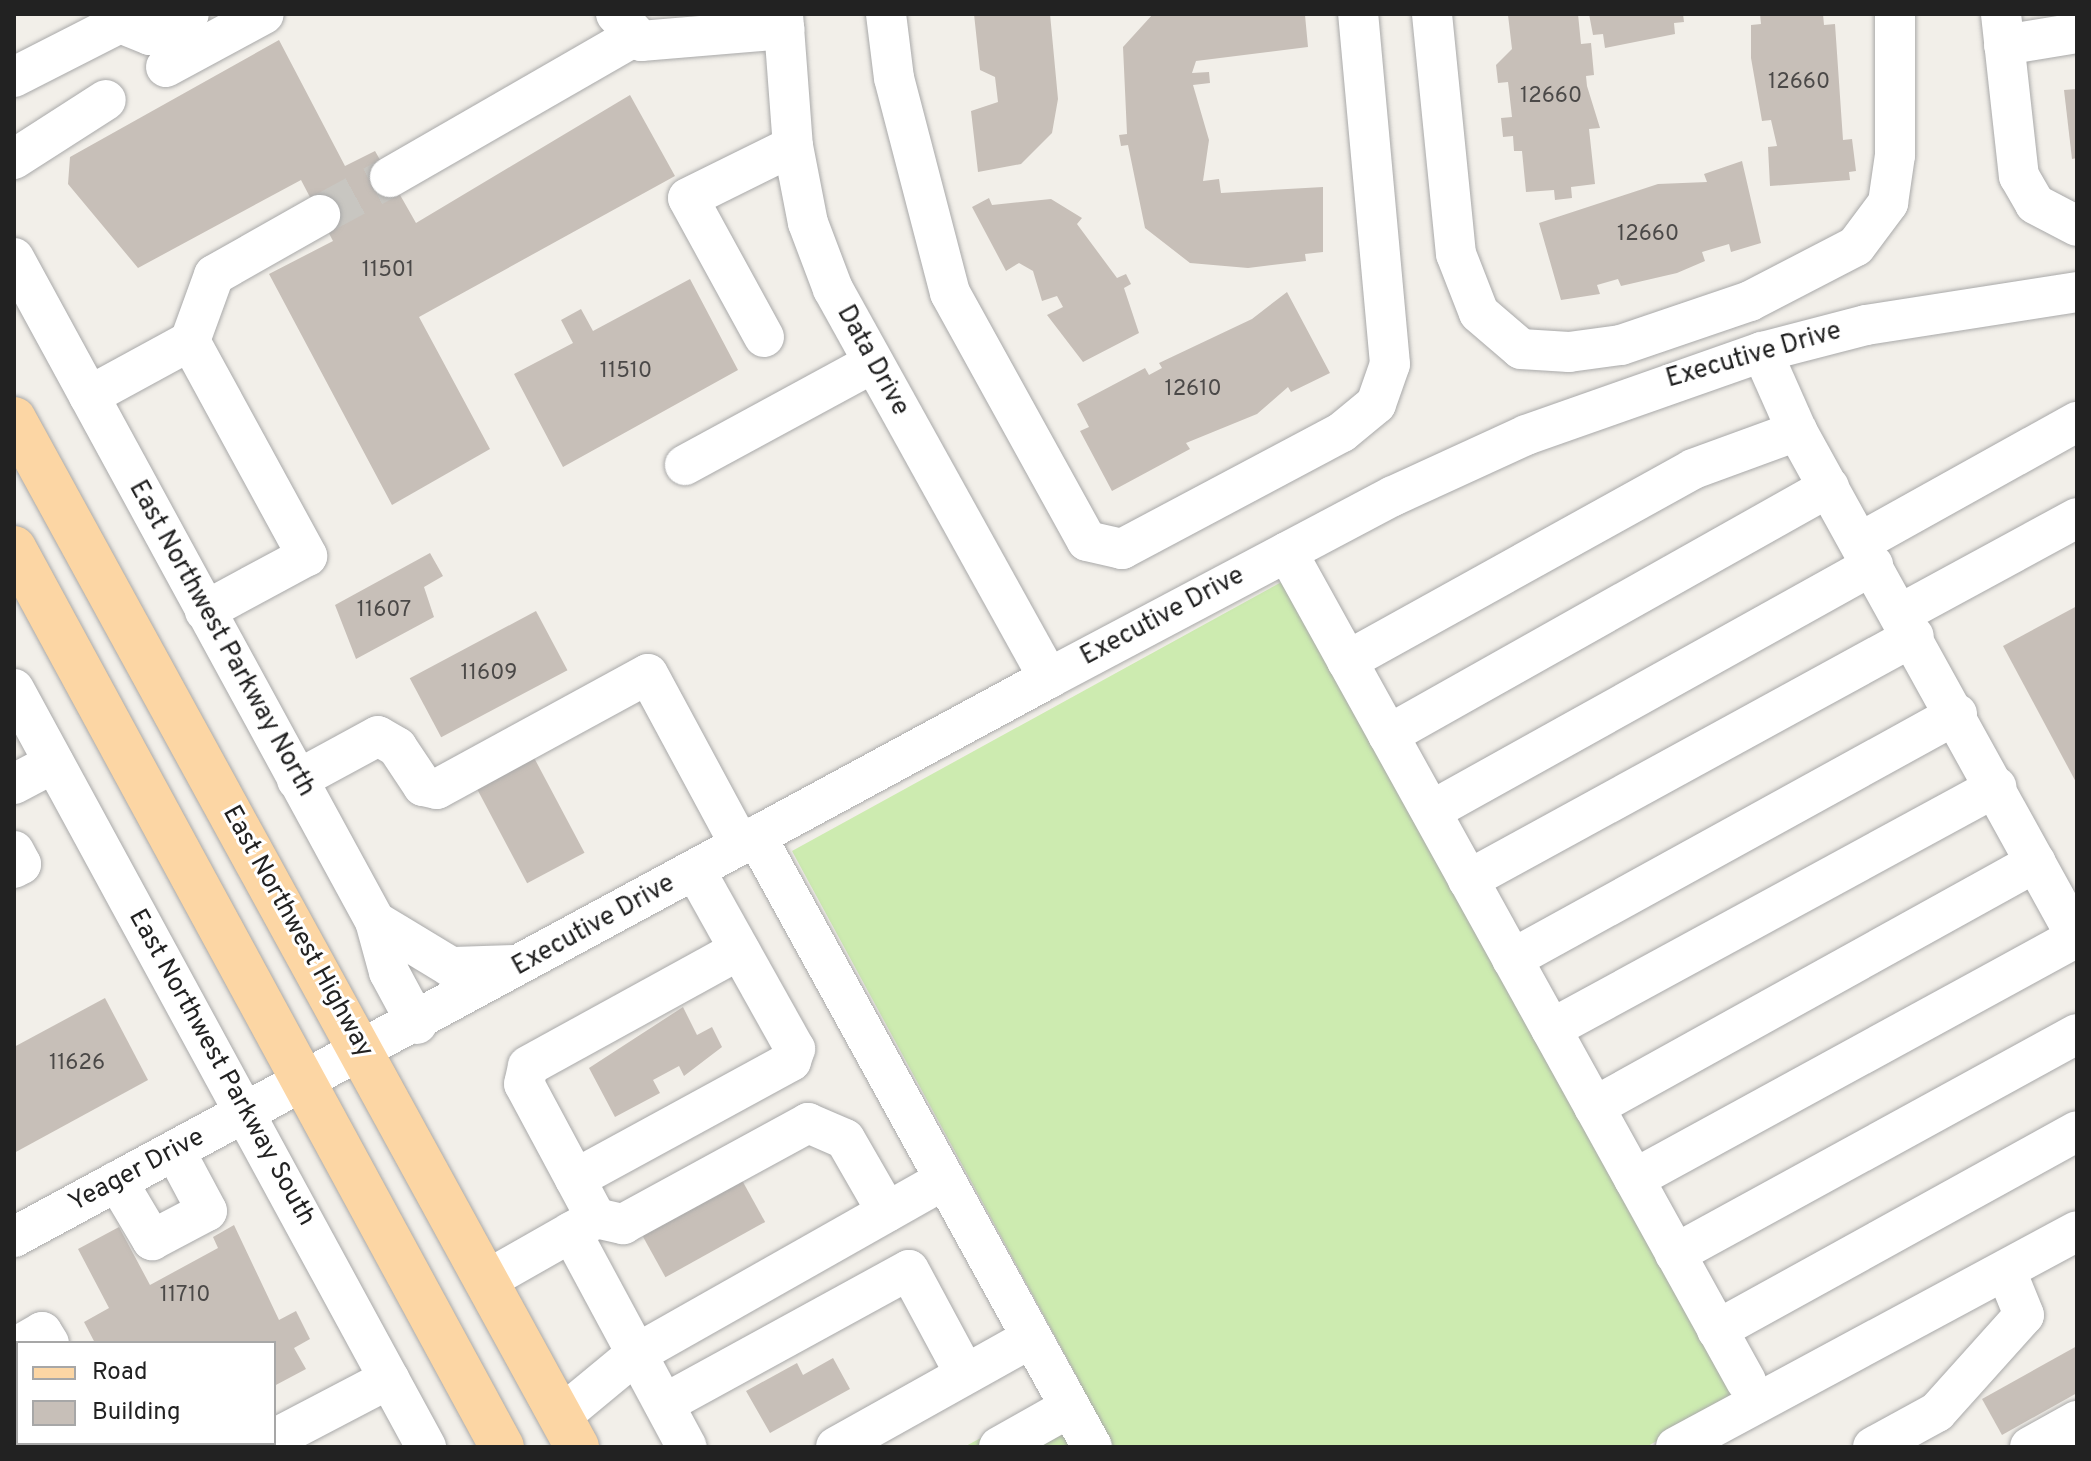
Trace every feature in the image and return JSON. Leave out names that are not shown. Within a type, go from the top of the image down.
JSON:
[{"type":"main road","name":"East Northwest Highway","points":[[14,419],[569,1432]]},
{"type":"main road","points":[[14,548],[502,1447]]},
{"type":"street","points":[[14,77],[118,18],[150,35],[189,14]]},
{"type":"street","points":[[166,67],[264,14]]},
{"type":"street","points":[[886,14],[894,78],[950,293],[1087,541],[1122,549],[1342,432],[1376,404],[1390,364],[1358,14]]},
{"type":"street","points":[[1432,14],[1456,254],[1479,313],[1521,349],[1569,352],[1621,345],[1750,301],[1856,246],[1888,203],[1895,155],[1895,14]]},
{"type":"street","points":[[390,177],[624,26],[784,21]]},
{"type":"street","name":"Data Drive","points":[[784,21],[793,146],[808,223],[873,363],[1049,678]]},
{"type":"street","points":[[2077,33],[2002,30],[2019,176],[2035,204],[2077,226]]},
{"type":"street","points":[[14,159],[106,100]]},
{"type":"street","points":[[764,337],[688,198],[793,146]]},
{"type":"street","points":[[89,396],[190,341],[214,275],[320,215]]},
{"type":"street","name":"East Northwest Parkway North","points":[[14,258],[375,921],[389,972],[417,1024]]},
{"type":"street","name":"Executive Drive","points":[[304,1083],[1049,678],[1287,552],[1526,435],[1762,352],[1866,325],[2077,292]]},
{"type":"street","points":[[190,341],[307,556],[205,611]]},
{"type":"street","points":[[1634,1179],[2077,937],[1908,624],[1797,431],[1762,352]]},
{"type":"street","points":[[685,465],[873,363]]},
{"type":"street","points":[[1431,811],[1867,554],[2077,422]]},
{"type":"street","points":[[1347,661],[1693,469],[1797,431]]},
{"type":"street","points":[[1388,735],[1829,487]]},
{"type":"street","points":[[1468,880],[1908,624],[2077,518]]},
{"type":"street","points":[[1287,552],[1746,1381]]},
{"type":"street","points":[[297,780],[378,736],[397,747],[423,786],[437,789],[648,674],[944,1180],[1092,1447]]},
{"type":"street","name":"East Northwest Parkway South","points":[[14,689],[247,1112],[426,1447]]},
{"type":"street","points":[[1512,959],[1957,714]]},
{"type":"street","points":[[14,784],[54,763]]},
{"type":"street","points":[[1551,1029],[1996,787]]},
{"type":"street","points":[[14,851],[21,864],[14,868]]},
{"type":"street","points":[[1594,1107],[2036,862]]},
{"type":"street","points":[[575,1179],[791,1061],[795,1049],[695,870]]},
{"type":"street","points":[[375,921],[451,967],[524,965]]},
{"type":"street","points":[[687,1447],[636,1354],[583,1225],[575,1179],[524,1084],[528,1066],[739,950]]},
{"type":"street","points":[[1675,1254],[2077,1034]]},
{"type":"street","name":"Yeager Drive","points":[[14,1237],[304,1083]]},
{"type":"street","points":[[487,1280],[583,1225],[623,1224],[808,1123],[845,1139],[887,1212]]},
{"type":"street","points":[[1717,1330],[2077,1131]]},
{"type":"street","points":[[117,1181],[152,1240],[207,1211],[175,1151]]},
{"type":"street","points":[[569,1432],[636,1354],[944,1180]]},
{"type":"street","points":[[1676,1447],[2077,1231]]},
{"type":"street","points":[[664,1404],[909,1270],[965,1374]]},
{"type":"street","points":[[1873,1447],[1937,1412],[2024,1315],[2006,1271]]},
{"type":"street","points":[[27,1341],[42,1332],[48,1341]]},
{"type":"street","points":[[836,1447],[1031,1338]]},
{"type":"street","points":[[276,1438],[389,1379]]},
{"type":"street","points":[[1013,1443],[1070,1407]]},
{"type":"street","points":[[2030,1447],[2077,1421]]},
{"type":"green space","points":[[1287,579],[1742,1394],[1646,1447],[964,1447],[1081,1384],[792,851]]},
{"type":"building","points":[[974,14],[1050,14],[1058,99],[1052,133],[1021,164],[978,172],[971,111],[998,102],[995,77],[980,70]]},
{"type":"building","points":[[1153,14],[1305,15],[1308,47],[1196,61],[1192,73],[1209,72],[1210,83],[1193,85],[1209,140],[1203,181],[1219,179],[1221,193],[1323,187],[1323,252],[1305,254],[1306,261],[1248,268],[1190,263],[1145,228],[1128,145],[1121,146],[1119,135],[1127,134],[1123,47]]},
{"type":"building","points":[[1578,14],[1581,44],[1591,43],[1594,75],[1586,76],[1587,86],[1600,128],[1589,129],[1595,184],[1571,187],[1572,198],[1555,200],[1554,190],[1526,192],[1522,151],[1514,151],[1513,136],[1503,137],[1501,118],[1512,117],[1508,82],[1498,83],[1496,65],[1512,49],[1508,15]]},
{"type":"building","points":[[1589,14],[1683,14],[1684,22],[1674,23],[1675,34],[1605,48],[1603,34],[1593,35]]},
{"type":"building","points":[[1760,14],[1823,14],[1824,25],[1835,24],[1843,140],[1852,139],[1856,171],[1849,172],[1850,180],[1770,186],[1768,147],[1777,146],[1771,120],[1762,121],[1751,58],[1751,25],[1761,24]]},
{"type":"building","points":[[279,40],[345,166],[375,151],[416,223],[630,95],[675,176],[419,317],[490,449],[392,505],[269,274],[333,241],[301,180],[138,268],[68,184],[70,157]]},
{"type":"building","points":[[2077,89],[2077,158],[2072,159],[2064,90]]},
{"type":"building","points":[[1742,161],[1761,243],[1731,252],[1729,244],[1702,252],[1705,261],[1677,273],[1621,286],[1618,279],[1597,285],[1600,294],[1561,300],[1539,223],[1658,184],[1707,182],[1704,174]]},
{"type":"building","points":[[989,198],[992,205],[1051,199],[1082,218],[1077,224],[1117,278],[1126,274],[1131,284],[1124,288],[1139,333],[1083,362],[1047,315],[1063,307],[1057,296],[1042,301],[1033,271],[1019,263],[1006,271],[972,207]]},
{"type":"building","points":[[690,279],[738,370],[563,467],[514,374],[573,343],[561,320],[581,309],[593,331]]},
{"type":"building","points":[[1287,292],[1330,373],[1291,392],[1288,387],[1257,414],[1186,443],[1190,449],[1112,491],[1080,431],[1089,427],[1077,404],[1145,368],[1149,375],[1162,368],[1159,363],[1252,319]]},
{"type":"building","points":[[430,553],[443,576],[424,587],[434,617],[356,659],[335,605]]},
{"type":"building","points":[[2077,606],[2077,784],[2003,646]]},
{"type":"building","points":[[536,611],[567,670],[441,737],[410,678]]},
{"type":"building","points":[[531,752],[585,853],[527,883],[474,783]]},
{"type":"building","points":[[105,998],[148,1080],[14,1153],[14,1047]]},
{"type":"building","points":[[683,1007],[697,1035],[712,1027],[722,1047],[684,1076],[679,1066],[653,1080],[660,1093],[615,1117],[589,1068]]},
{"type":"building","points":[[738,1173],[765,1222],[665,1277],[638,1228]]},
{"type":"building","points":[[234,1225],[279,1320],[296,1311],[310,1339],[294,1348],[306,1369],[276,1385],[276,1341],[94,1341],[84,1322],[109,1308],[78,1249],[119,1227],[150,1285],[218,1248],[213,1237]]},
{"type":"building","points":[[2077,1346],[2077,1393],[2002,1435],[1982,1399]]},
{"type":"building","points":[[833,1358],[850,1389],[770,1433],[746,1391],[797,1363],[803,1375]]},
{"type":"tunnel","points":[[320,215],[390,177]]}]
